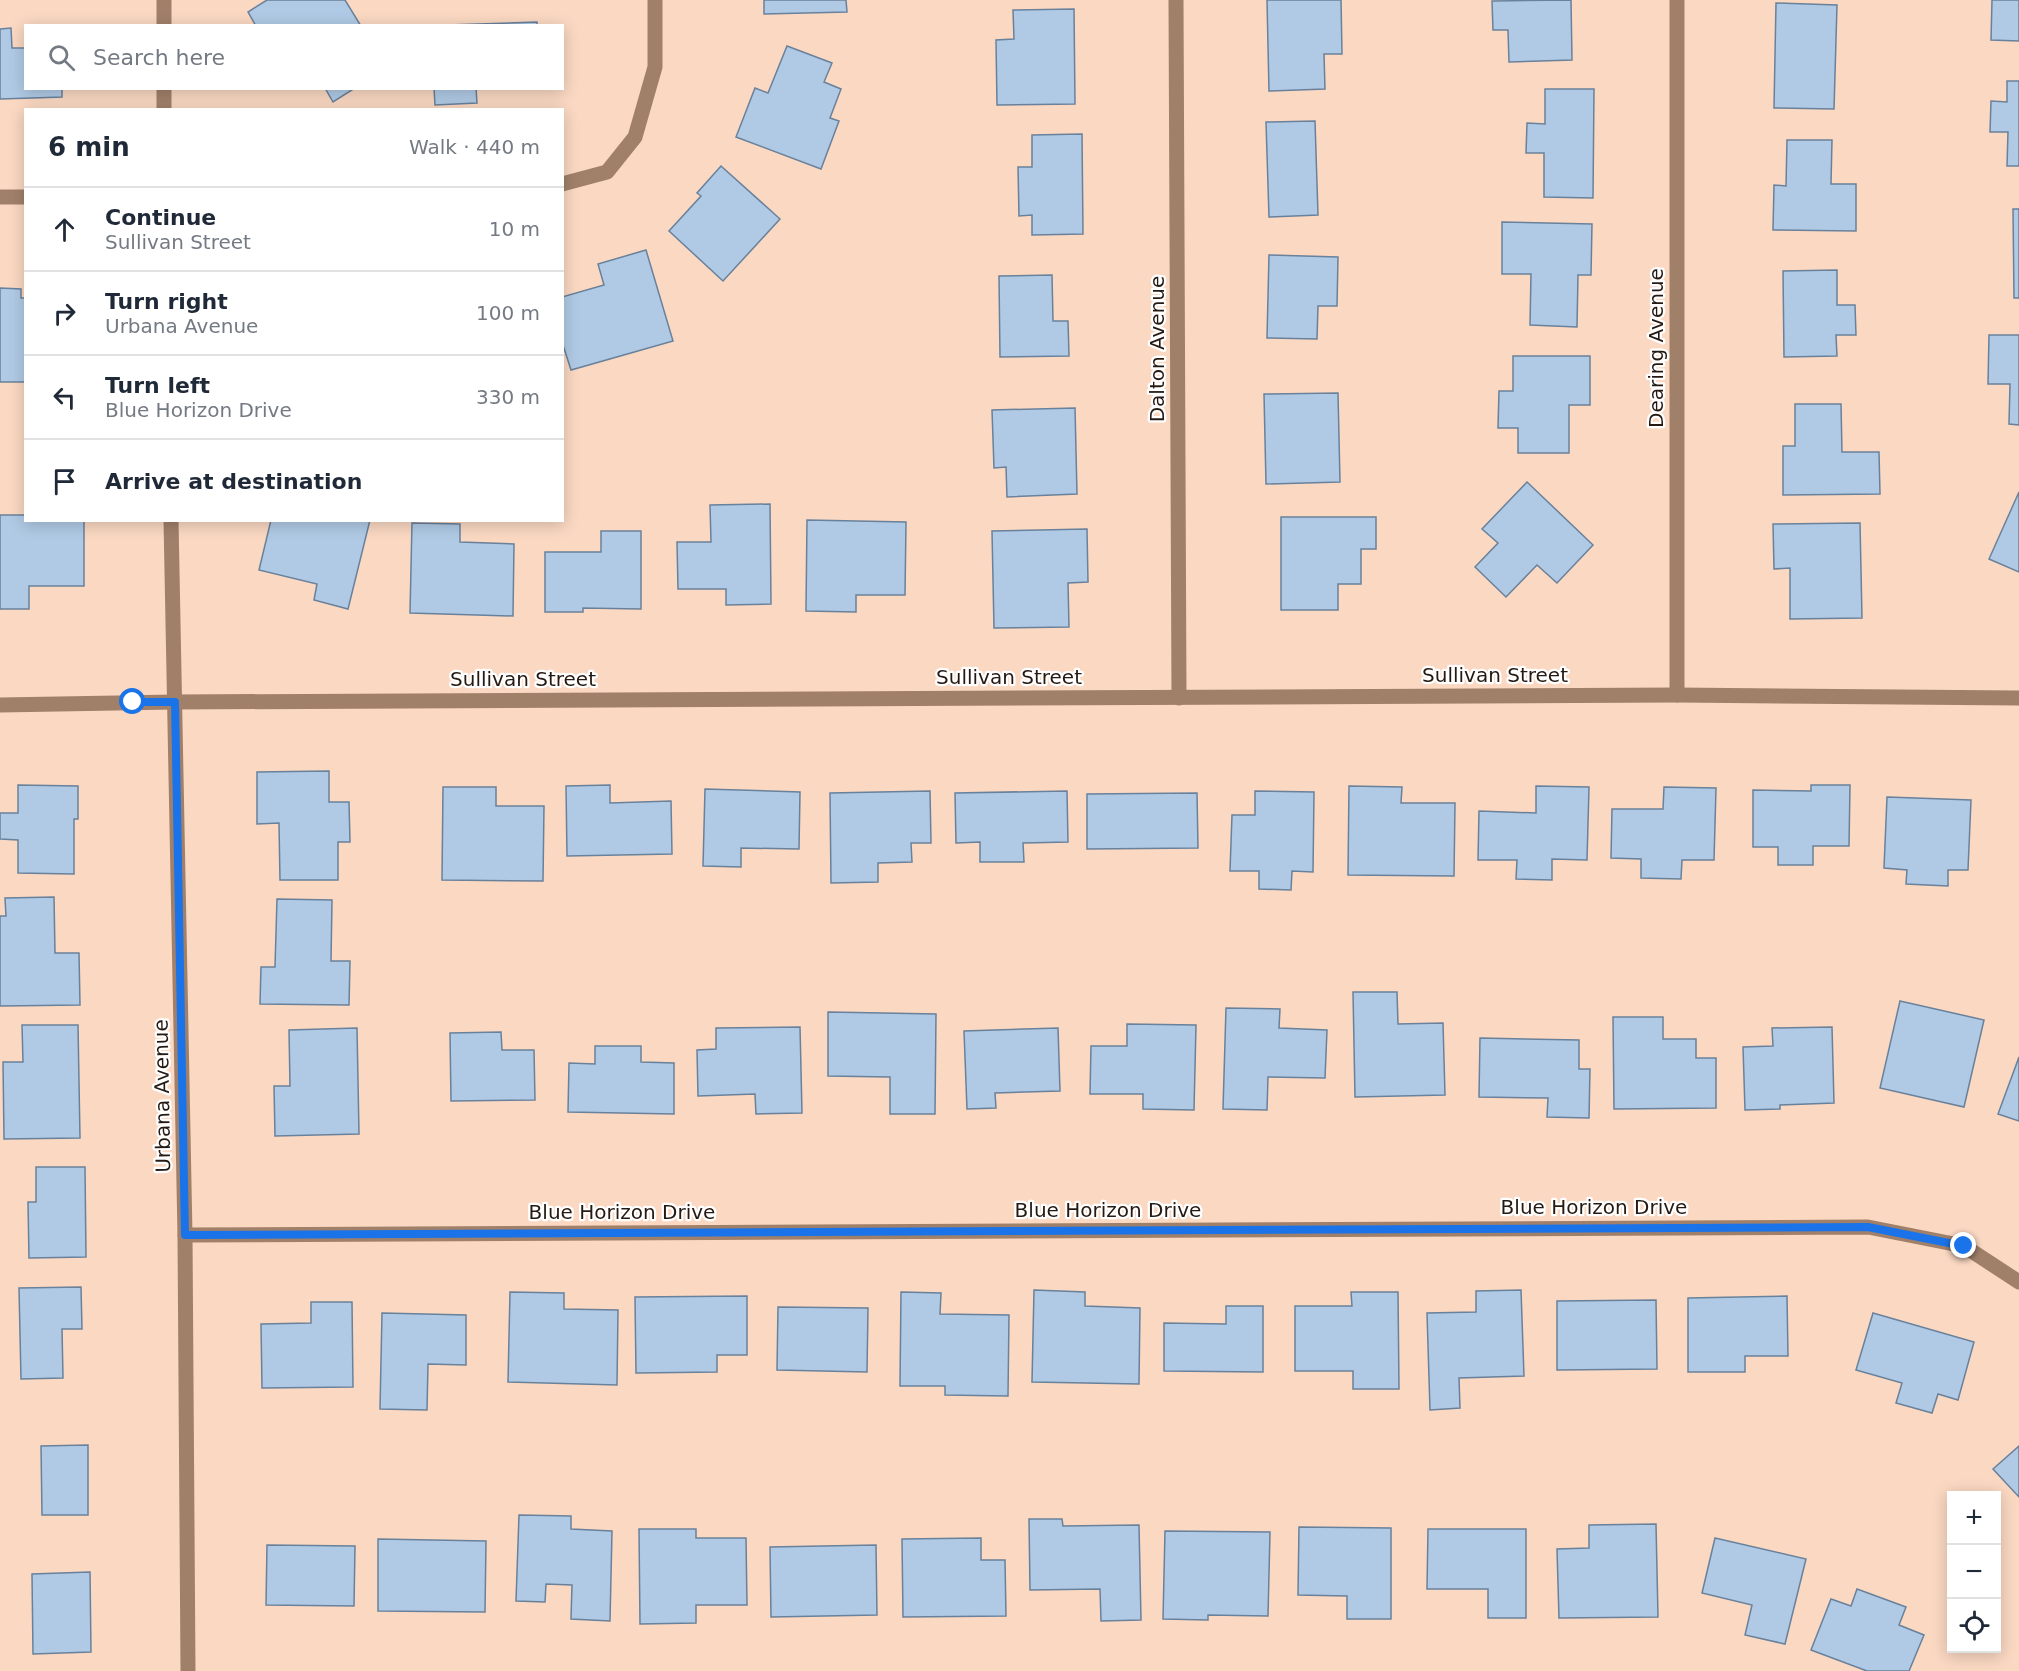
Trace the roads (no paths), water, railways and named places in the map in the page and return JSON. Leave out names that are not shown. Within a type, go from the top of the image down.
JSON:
[{"type":"street","points":[[164,0],[164,24]]},
{"type":"street","points":[[564,183],[607,172],[635,137],[655,67],[655,0]]},
{"type":"street","name":"Dalton Avenue","points":[[1176,0],[1179,698]]},
{"type":"street","name":"Dearing Avenue","points":[[1677,0],[1677,695]]},
{"type":"street","points":[[164,90],[164,108]]},
{"type":"street","points":[[0,197],[24,197]]},
{"type":"street","name":"Urbana Avenue","points":[[171,522],[185,1235],[188,1671]]},
{"type":"street","name":"Sullivan Street","points":[[0,705],[175,702],[1677,695],[2019,698]]},
{"type":"street","name":"Blue Horizon Drive","points":[[185,1235],[1868,1227],[1964,1246],[2019,1282]]}]
